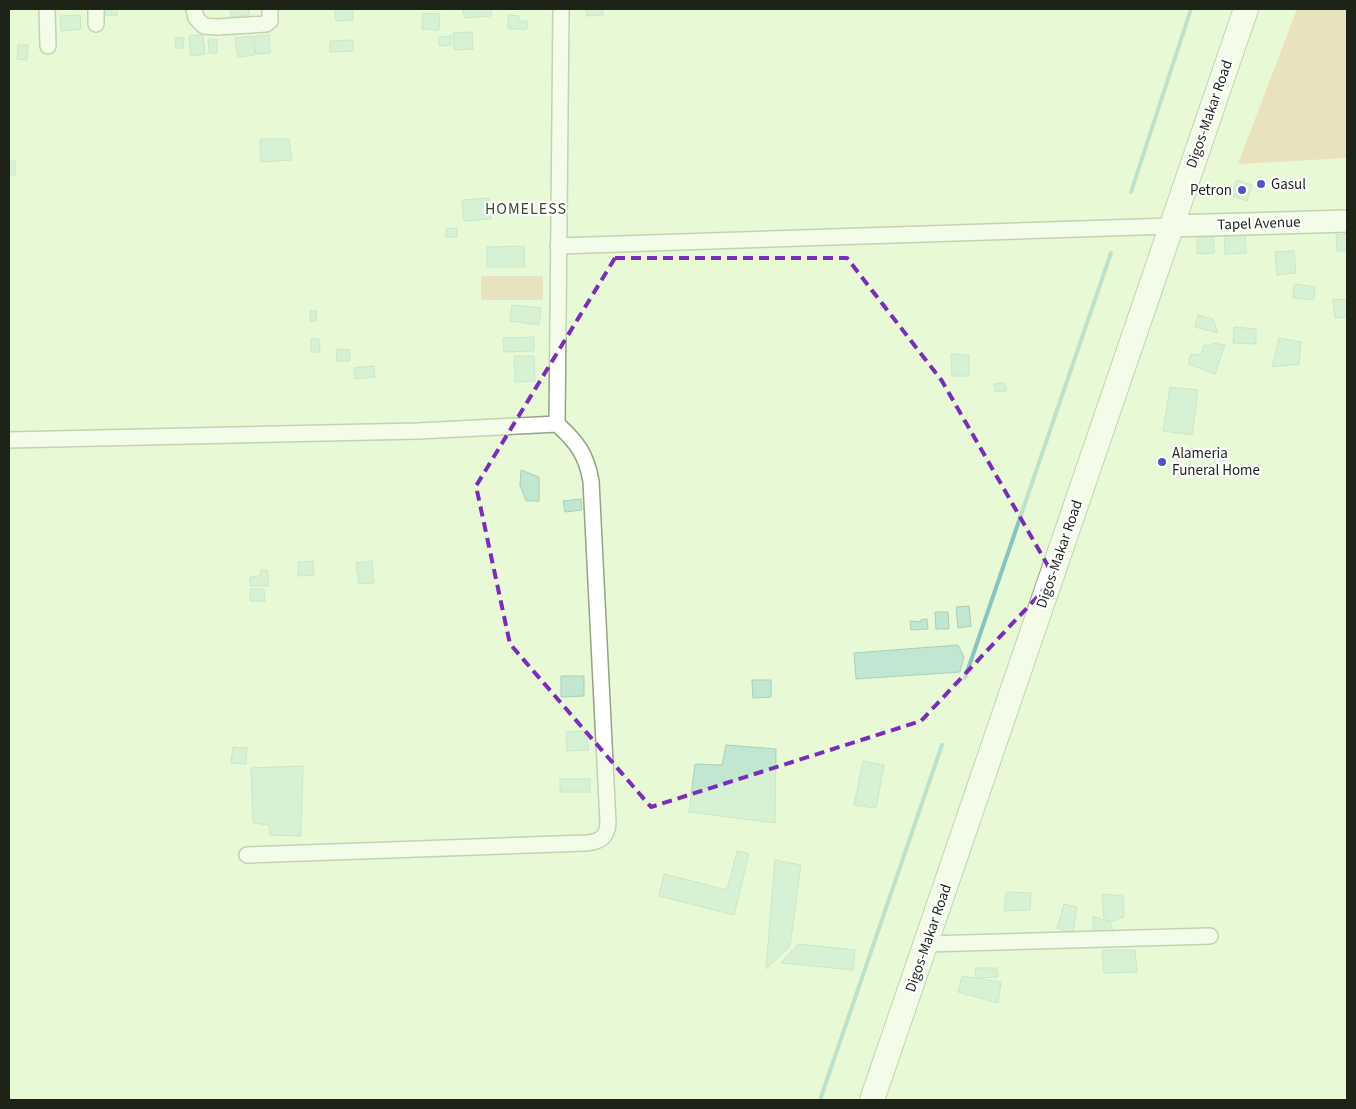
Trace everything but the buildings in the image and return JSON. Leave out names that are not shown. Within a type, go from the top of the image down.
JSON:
[{"type":"main road","name":"Digos-Makar Road","points":[[872,1100],[1246,9]]},
{"type":"street","points":[[47,9],[48,46]]},
{"type":"street","points":[[96,9],[96,24]]},
{"type":"street","points":[[194,9],[196,18],[204,26],[218,27],[266,24],[270,21],[270,9]]},
{"type":"street","points":[[557,424],[562,9]]},
{"type":"street","name":"Tapel Avenue","points":[[1171,226],[1347,221]]},
{"type":"street","points":[[558,246],[1171,226]]},
{"type":"street","points":[[9,440],[418,432],[557,424],[571,437],[582,452],[588,466],[591,481],[608,823],[606,836],[600,840],[586,843],[247,855]]},
{"type":"street","points":[[926,944],[1210,936]]},
{"type":"highlighted area","points":[[615,258],[847,258],[942,381],[1055,578],[921,721],[651,807],[510,644],[476,486]]},
{"type":"shaded area","points":[[1297,9],[1347,9],[1347,158],[1238,164]]},
{"type":"shaded area","points":[[481,276],[543,276],[543,300],[481,300]]},
{"type":"waterway","points":[[1131,192],[1191,9]]},
{"type":"waterway","points":[[965,678],[1111,253]]},
{"type":"waterway","points":[[820,1100],[942,745]]},
{"type":"place","name":"Gasul","points":[[1261,184]]},
{"type":"place","name":"Petron","points":[[1242,190]]},
{"type":"place","name":"Alameria Funeral Home","points":[[1162,462]]},
{"type":"district","name":"HOMELESS","points":[[526,208]]}]
